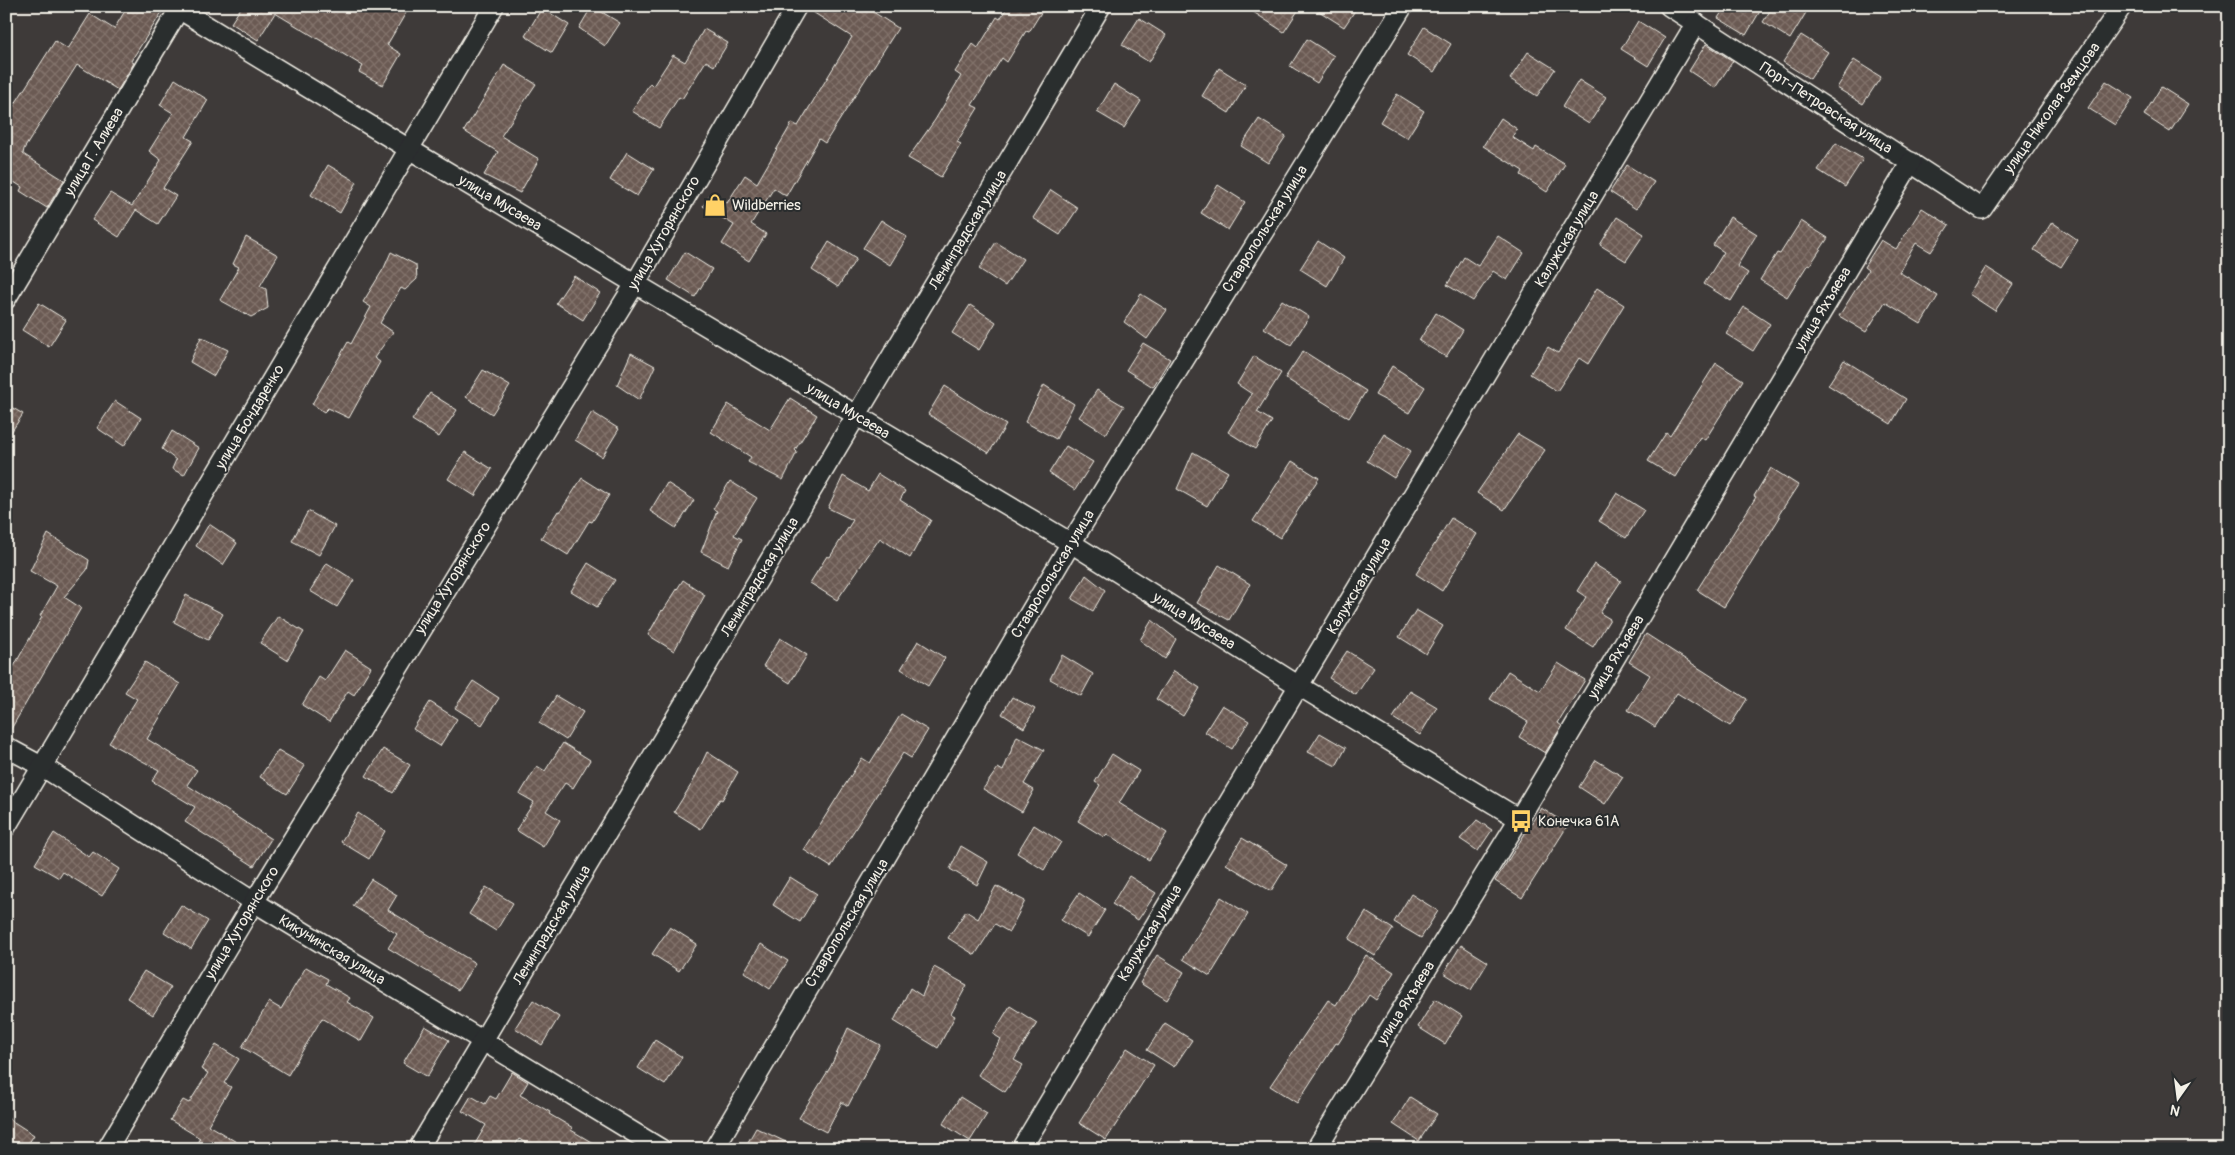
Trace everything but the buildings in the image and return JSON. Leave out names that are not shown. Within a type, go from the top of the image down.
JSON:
[{"type":"street","name":"улица Бондаренко","points":[[6,828],[494,6]]},
{"type":"street","name":"улица Хуторянского","points":[[107,1149],[254,902],[634,284],[797,6]]},
{"type":"street","name":"Ленинградская улица","points":[[418,1149],[1102,6]]},
{"type":"street","name":"Ставропольская улица","points":[[714,1149],[1070,543],[1403,6]]},
{"type":"street","name":"Порт-Петровская улица","points":[[1669,6],[1982,209]]},
{"type":"street","name":"улица Николая Земцова","points":[[1982,209],[2122,6]]},
{"type":"street","name":"улица Мусаева","points":[[178,7],[409,149],[1070,543],[1299,686],[1519,819]]},
{"type":"street","name":"улица Г. Алиева","points":[[6,299],[178,7]]},
{"type":"street","name":"Калужская улица","points":[[1021,1149],[1696,23]]},
{"type":"street","name":"улица Яхъяева","points":[[1316,1149],[1519,819],[1911,162]]},
{"type":"street","name":"Кикунинская улица","points":[[6,747],[43,767],[254,902],[482,1042],[661,1149]]},
{"type":"place","name":"Wildberries","points":[[715,205]]},
{"type":"place","name":"Конечка 61А","points":[[1521,821]]}]
